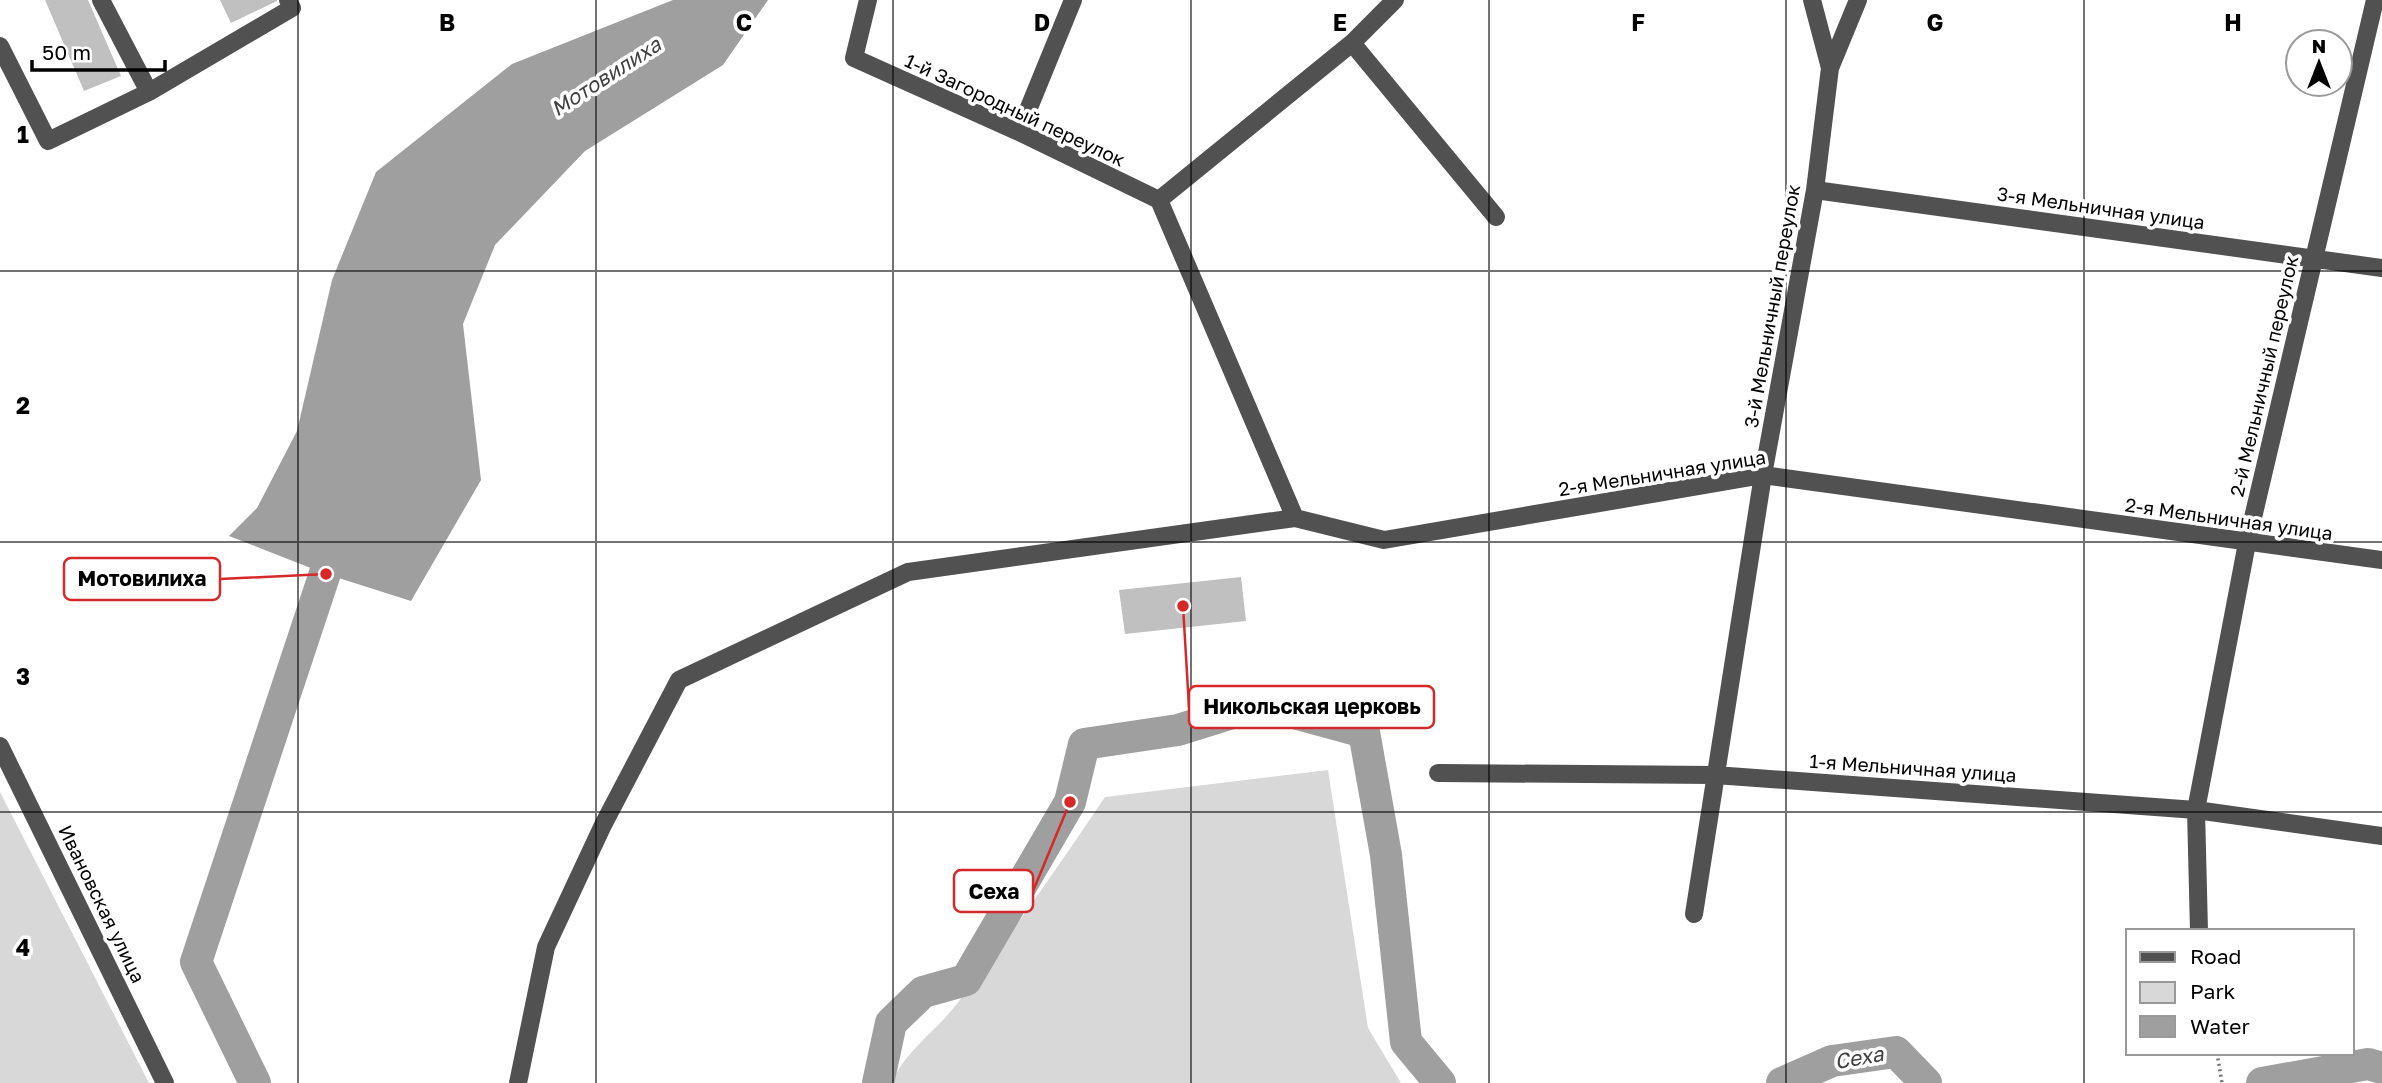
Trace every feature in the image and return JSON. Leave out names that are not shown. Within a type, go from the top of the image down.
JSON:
[{"type":"street","points":[[101,0],[149,92]]},
{"type":"street","points":[[0,46],[48,141],[149,92],[292,8],[288,0]]},
{"type":"street","name":"1-й Загородный переулок","points":[[868,0],[854,58],[1019,132],[1159,200]]},
{"type":"street","points":[[1019,132],[1073,0]]},
{"type":"street","points":[[1295,518],[1159,200],[1352,43],[1395,0]]},
{"type":"street","points":[[1812,0],[1830,68]]},
{"type":"street","name":"3-й Мельничный переулок","points":[[1694,914],[1763,475],[1815,190],[1830,68],[1858,0]]},
{"type":"street","name":"2-й Мельничный переулок","points":[[2199,929],[2196,810],[2247,543],[2312,258],[2375,0]]},
{"type":"street","points":[[1352,43],[1496,217]]},
{"type":"street","name":"3-я Мельничная улица","points":[[1815,190],[2382,268]]},
{"type":"street","name":"2-я Мельничная улица","points":[[518,1083],[546,947],[603,825],[679,680],[908,572],[1076,551],[1295,518],[1384,540],[1763,475],[2382,560]]},
{"type":"street","name":"Ивановская улица","points":[[0,746],[165,1083]]},
{"type":"street","name":"1-я Мельничная улица","points":[[1438,773],[1716,775],[2196,810],[2382,836]]},
{"type":"path","points":[[2217,1055],[2222,1083]]},
{"type":"green space","points":[[1328,770],[1368,1028],[1401,1083],[892,1083],[904,1061],[948,1015],[995,954],[1105,797]]},
{"type":"green space","points":[[0,792],[149,1083],[0,1083]]},
{"type":"water","points":[[673,0],[768,0],[723,65],[585,151],[495,245],[463,324],[481,480],[411,601],[326,574],[229,536],[257,508],[297,431],[332,280],[376,172],[512,64]]},
{"type":"building","points":[[45,0],[88,0],[121,76],[84,91]]},
{"type":"building","points":[[220,0],[277,0],[277,1],[231,23]]},
{"type":"building","points":[[1241,577],[1246,621],[1125,634],[1119,590]]},
{"type":"waterway","name":"Мотовилиха","points":[[255,1083],[196,962],[338,534]]},
{"type":"waterway","name":"Сеха","points":[[878,1083],[891,1023],[923,992],[966,980],[1070,802],[1084,744],[1178,730],[1261,704],[1364,732],[1386,855],[1406,1042],[1440,1083]]},
{"type":"waterway","name":"Сеха","points":[[1782,1083],[1832,1061],[1896,1052],[1926,1083]]},
{"type":"waterway","name":"Сеха","points":[[2262,1083],[2368,1064],[2382,1068]]},
{"type":"place","name":"Мотовилиха","points":[[326,574]]},
{"type":"place","name":"Никольская церковь","points":[[1183,606]]},
{"type":"place","name":"Сеха","points":[[1070,802]]}]
